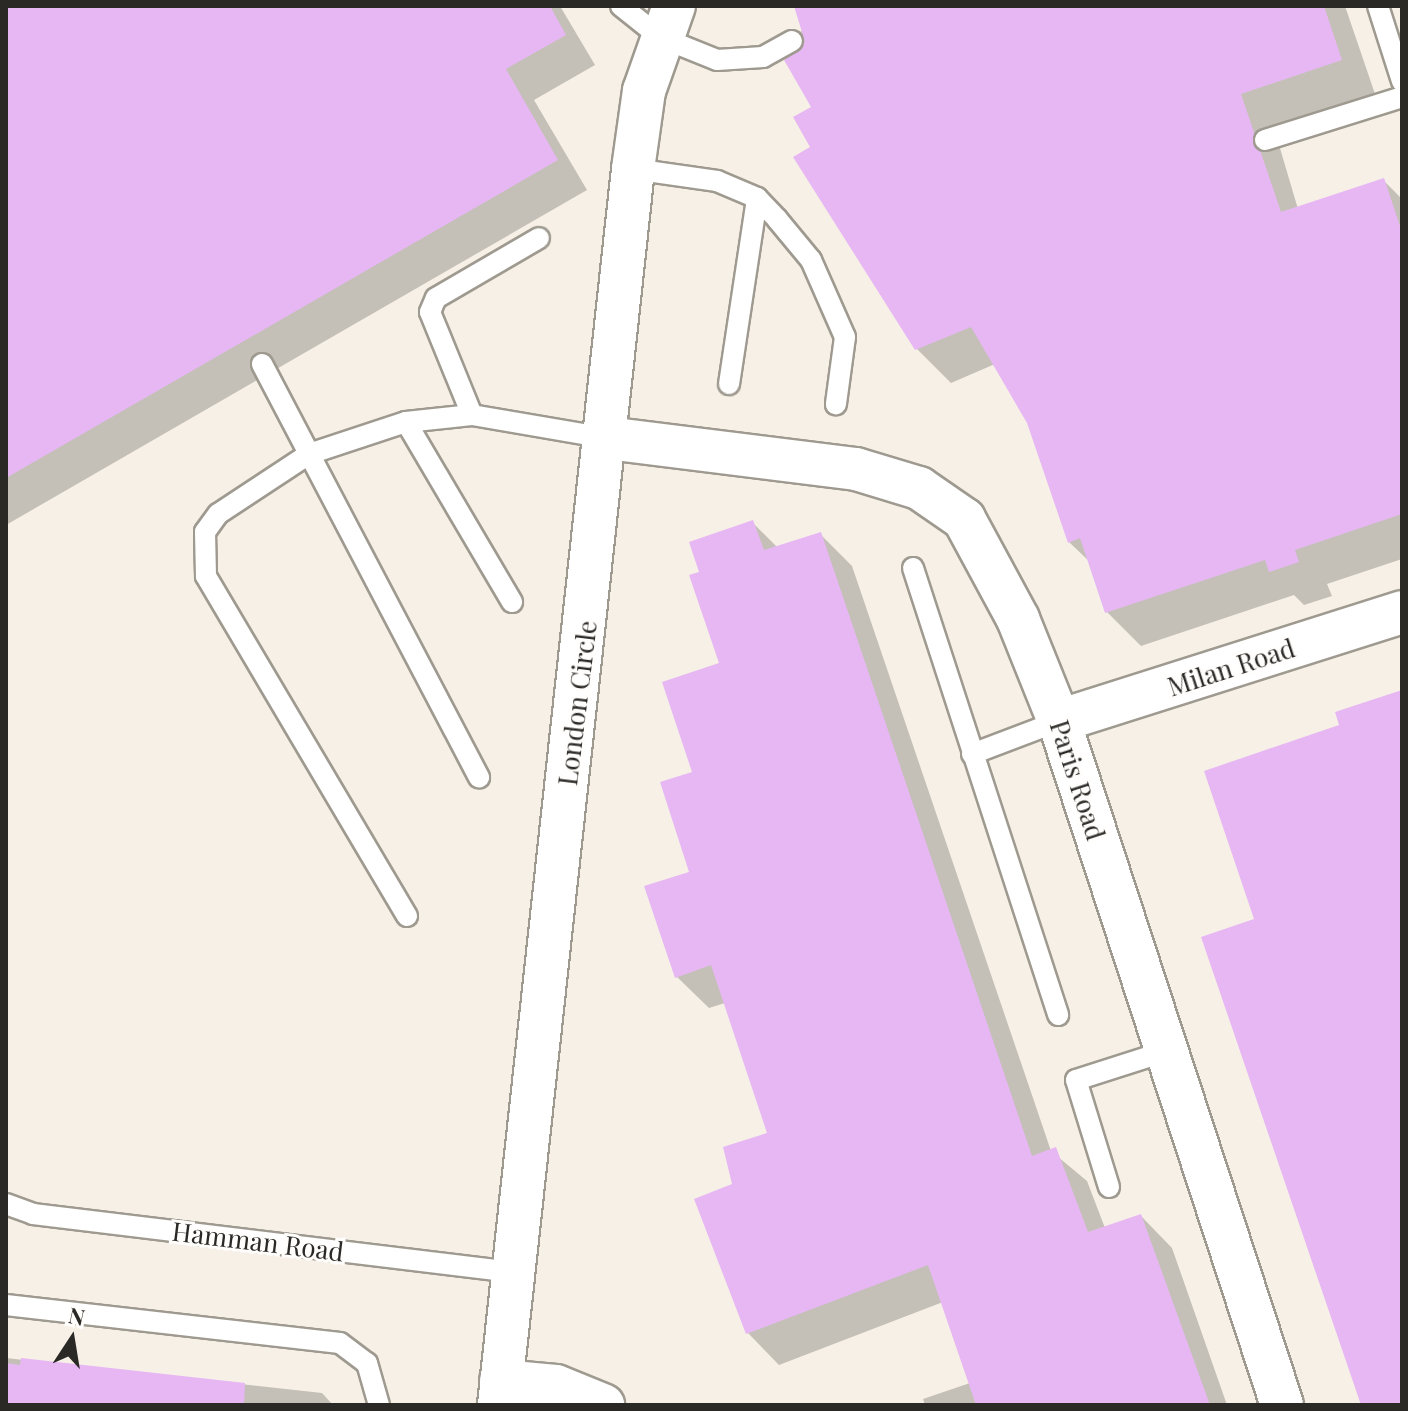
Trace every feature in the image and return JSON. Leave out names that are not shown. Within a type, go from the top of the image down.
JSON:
[{"type":"street","name":"London Circle","points":[[500,1393],[511,1272],[607,438],[633,169],[667,22]]},
{"type":"street","name":"Paris Road","points":[[607,438],[856,469],[919,488],[964,519],[1018,619],[1059,721],[1282,1405]]},
{"type":"street","name":"Milan Road","points":[[1059,721],[1402,612]]},
{"type":"street","points":[[500,1393],[556,1386],[603,1405]]},
{"type":"lane","points":[[621,6],[667,22],[688,53],[745,62],[792,41]]},
{"type":"lane","points":[[1378,6],[1402,81]]},
{"type":"lane","points":[[1265,140],[1402,97]]},
{"type":"lane","points":[[633,169],[717,181],[757,198],[811,260],[838,318],[847,348],[836,404]]},
{"type":"lane","points":[[729,384],[757,198]]},
{"type":"lane","points":[[472,415],[430,312],[436,298],[539,238]]},
{"type":"lane","points":[[262,364],[479,777]]},
{"type":"lane","points":[[407,916],[206,576],[205,532],[218,514],[309,454],[406,422],[472,415],[607,438]]},
{"type":"lane","points":[[406,422],[512,602]]},
{"type":"lane","points":[[913,568],[1058,1015]]},
{"type":"lane","points":[[972,754],[1059,721]]},
{"type":"lane","points":[[1109,1187],[1076,1080],[1167,1051]]},
{"type":"lane","name":"Hamman Road","points":[[6,1204],[33,1214],[511,1272]]},
{"type":"lane","points":[[6,1305],[340,1343],[367,1363],[379,1405]]},
{"type":"building","points":[[6,6],[550,6],[566,35],[506,69],[558,160],[6,478]]},
{"type":"building","points":[[794,6],[1324,6],[1342,60],[1241,94],[1281,212],[1384,178],[1402,232],[1402,514],[1295,550],[1299,562],[1269,572],[1265,560],[1105,613],[1080,538],[1068,543],[1027,423],[971,327],[915,350],[793,157],[810,147],[793,117],[811,107],[784,60],[805,42]]},
{"type":"building","points":[[753,520],[764,550],[821,532],[1032,1156],[1056,1147],[1088,1232],[1141,1214],[1210,1405],[976,1405],[928,1265],[746,1334],[694,1199],[732,1184],[723,1147],[767,1133],[711,965],[675,978],[644,886],[689,872],[660,782],[692,772],[662,682],[719,663],[689,575],[699,572],[689,542]]},
{"type":"building","points":[[1402,690],[1402,1405],[1361,1405],[1201,937],[1254,919],[1204,771],[1339,725],[1335,712]]},
{"type":"building","points":[[21,1358],[245,1383],[244,1405],[6,1405],[6,1363],[20,1365]]}]
